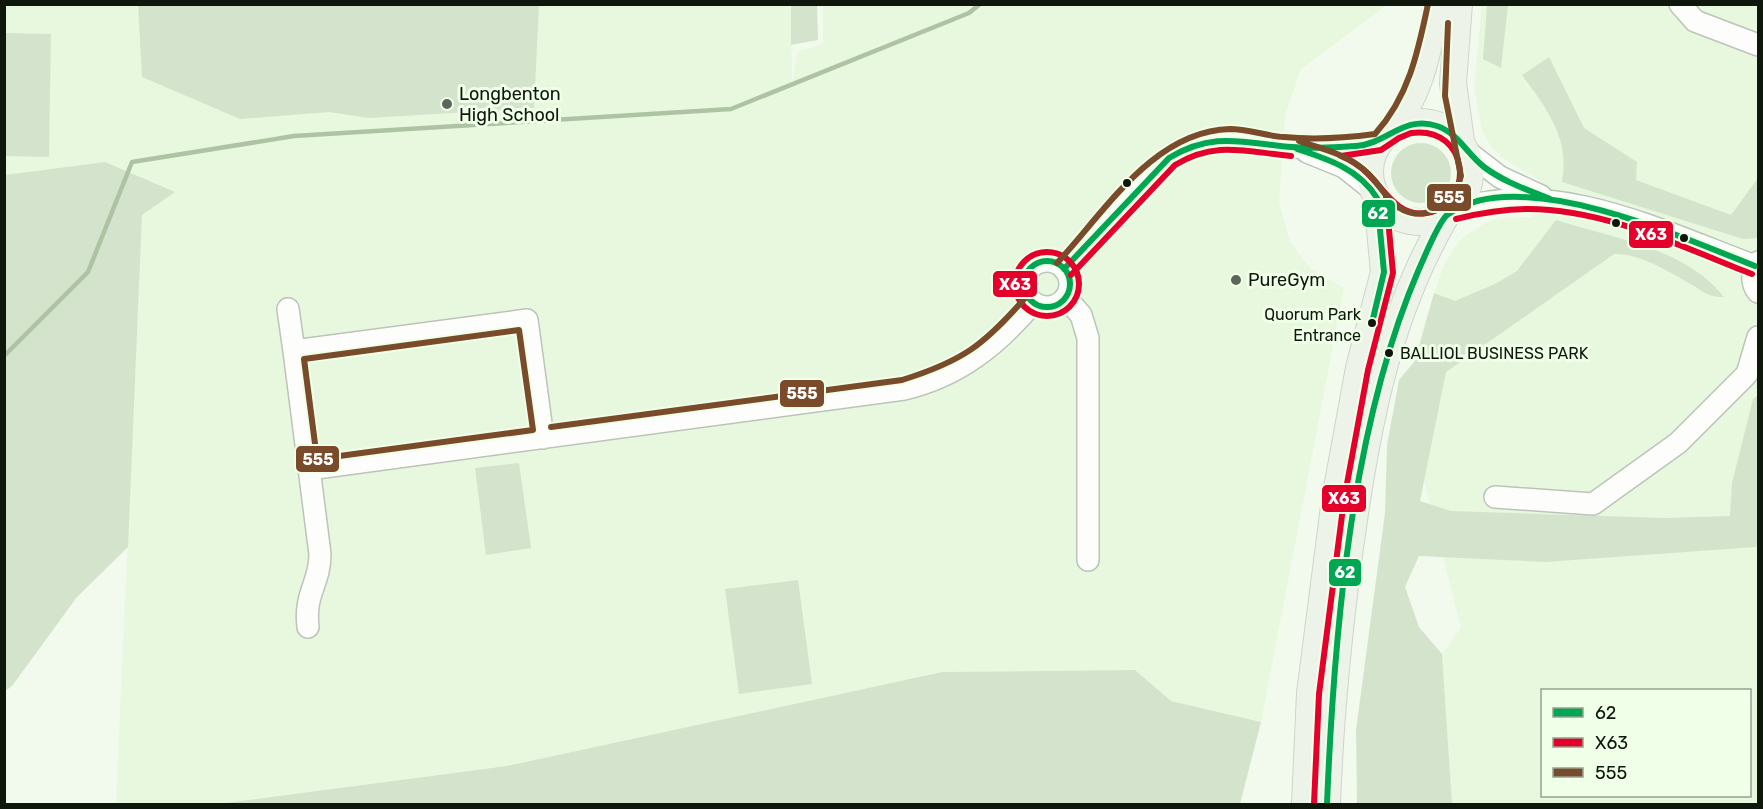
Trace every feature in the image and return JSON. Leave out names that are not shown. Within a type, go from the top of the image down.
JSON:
[{"type":"main road","points":[[1305,804],[1310,693],[1335,499],[1359,368],[1384,272],[1370,169],[1384,138],[1403,116],[1414,94],[1423,69],[1437,4]]},
{"type":"main road","points":[[1327,804],[1341,616],[1354,514],[1375,398],[1400,314],[1427,249],[1450,213],[1463,198],[1468,185],[1470,168],[1463,146],[1453,83],[1459,4]]},
{"type":"main road","points":[[1384,138],[1411,124],[1430,124],[1445,128],[1463,146]]},
{"type":"main road","points":[[1375,194],[1395,215],[1410,222],[1429,222],[1450,213]]},
{"type":"street","points":[[1680,4],[1695,21],[1758,45]]},
{"type":"street","points":[[1064,269],[1145,181],[1169,158],[1188,146],[1208,140],[1231,138],[1292,147],[1340,147],[1384,138]]},
{"type":"street","points":[[1463,146],[1500,177],[1550,199],[1617,216],[1757,264],[1753,281],[1758,292]]},
{"type":"street","points":[[1292,147],[1344,167],[1375,194]]},
{"type":"street","points":[[1450,213],[1496,200],[1550,199]]},
{"type":"street","points":[[1048,261],[1064,269],[1070,286],[1065,298],[1050,307],[1033,303],[1024,285],[1032,267],[1048,261]]},
{"type":"street","points":[[1065,298],[1081,315],[1088,338],[1088,560]]},
{"type":"street","points":[[309,469],[790,405],[921,385],[946,376],[978,357],[1010,329],[1033,303]]},
{"type":"street","points":[[288,309],[320,565],[308,597],[308,627]]},
{"type":"street","points":[[294,351],[527,320],[543,438]]},
{"type":"street","points":[[1495,497],[1593,504],[1678,443],[1747,375],[1758,338]]},
{"type":"shaded area","points":[[4,5],[791,5],[792,87],[797,52],[823,44],[823,5],[1387,5],[1301,69],[1285,115],[1279,202],[1290,242],[1311,269],[1344,288],[1261,722],[1171,701],[1135,670],[942,672],[507,766],[216,804],[116,804],[142,215],[105,162],[5,175]]},
{"type":"shaded area","points":[[138,5],[539,5],[534,108],[369,118],[329,112],[240,119],[142,77]]},
{"type":"shaded area","points":[[791,5],[817,5],[818,40],[791,45]]},
{"type":"shaded area","name":"BALLIOL BUSINESS PARK","points":[[1482,5],[1758,5],[1758,804],[1452,804],[1442,654],[1461,628],[1399,380],[1415,361],[1425,321],[1443,267],[1462,238],[1485,223],[1500,218],[1533,217],[1542,182],[1504,159],[1492,148],[1482,130],[1474,87]]},
{"type":"shaded area","points":[[1487,5],[1508,5],[1501,68],[1483,59]]},
{"type":"shaded area","points":[[5,33],[51,34],[49,157],[5,156]]},
{"type":"shaded area","points":[[1549,57],[1584,128],[1637,162],[1636,180],[1731,215],[1758,178],[1758,238],[1743,239],[1562,182],[1564,166],[1559,138],[1548,112],[1522,75]]},
{"type":"shaded area","points":[[1421,143],[1442,152],[1451,173],[1442,194],[1421,203],[1400,194],[1391,173],[1400,152]]},
{"type":"shaded area","points":[[105,162],[175,192],[142,215],[128,547],[77,597],[12,686],[5,691],[5,175]]},
{"type":"shaded area","points":[[1556,220],[1624,239],[1669,256],[1708,280],[1724,297],[1708,294],[1642,259],[1614,254],[1446,372],[1420,501],[1451,511],[1666,518],[1730,516],[1732,483],[1753,399],[1758,395],[1758,538],[1756,547],[1545,562],[1419,556],[1405,587],[1419,627],[1442,654],[1452,804],[1357,804],[1356,730],[1385,513],[1387,445],[1399,380],[1415,361],[1434,293],[1455,301],[1495,284],[1517,271]]},
{"type":"shaded area","points":[[519,463],[531,548],[486,555],[475,468]]},
{"type":"shaded area","points":[[798,580],[812,684],[739,694],[725,589]]},
{"type":"shaded area","points":[[1135,670],[1171,701],[1261,722],[1240,804],[217,804],[507,766],[942,672]]},
{"type":"waterway","points":[[4,356],[88,272],[132,162],[294,136],[731,109],[969,13],[980,4]]},
{"type":"transit line","name":"555","points":[[1057,263],[1132,178],[1154,159],[1177,144],[1202,133],[1230,129],[1296,138],[1375,134],[1387,119],[1404,89],[1416,56],[1428,4]]},
{"type":"transit line","name":"555","points":[[1299,141],[1352,161],[1365,170],[1394,204],[1404,211],[1425,213],[1443,204],[1451,196],[1461,176],[1445,96],[1448,23]]},
{"type":"transit line","name":"62","points":[[1064,269],[1169,158],[1200,144],[1229,141],[1308,148],[1356,146],[1367,144],[1414,124],[1425,124],[1444,129],[1457,139],[1478,162],[1500,177],[1550,199]]},
{"type":"transit line","name":"X63","points":[[1411,133],[1431,134],[1445,141],[1455,153],[1459,167],[1459,182],[1453,196],[1443,207],[1427,213],[1417,213],[1400,207],[1362,168],[1341,156],[1381,150],[1411,133]]},
{"type":"transit line","name":"62","points":[[1297,149],[1331,161],[1352,172],[1370,188],[1377,198],[1384,272],[1372,323]]},
{"type":"transit line","name":"X63","points":[[1071,275],[1175,165],[1204,152],[1218,150],[1245,150],[1291,156]]},
{"type":"transit line","name":"X63","points":[[1314,804],[1319,694],[1344,500],[1368,370],[1393,273],[1386,197]]},
{"type":"transit line","name":"62","points":[[1327,804],[1341,601],[1362,462],[1377,395],[1396,330],[1419,269],[1443,219],[1453,211],[1477,201],[1509,197],[1544,199],[1581,205],[1656,227],[1755,266]]},
{"type":"transit line","name":"X63","points":[[1456,219],[1519,209],[1586,215],[1643,231],[1752,274]]},
{"type":"transit line","name":"X63","points":[[1047,252],[1065,258],[1073,266],[1079,284],[1073,302],[1065,310],[1047,316],[1029,310],[1021,302],[1015,284],[1021,266],[1029,258],[1047,252]]},
{"type":"transit line","name":"62","points":[[1047,261],[1063,268],[1070,284],[1063,300],[1047,307],[1031,300],[1024,284],[1031,268],[1047,261]]},
{"type":"transit line","name":"555","points":[[551,427],[902,380],[941,366],[971,349],[997,328],[1026,297]]},
{"type":"transit line","name":"555","points":[[519,330],[533,430],[317,459],[304,359],[519,330]]},
{"type":"place","name":"Longbenton High School","points":[[447,104]]},
{"type":"place","name":"PureGym","points":[[1236,280]]},
{"type":"place","name":"Quorum Park Entrance","points":[[1372,323]]},
{"type":"place","name":"BALLIOL BUSINESS PARK","points":[[1389,353]]}]
